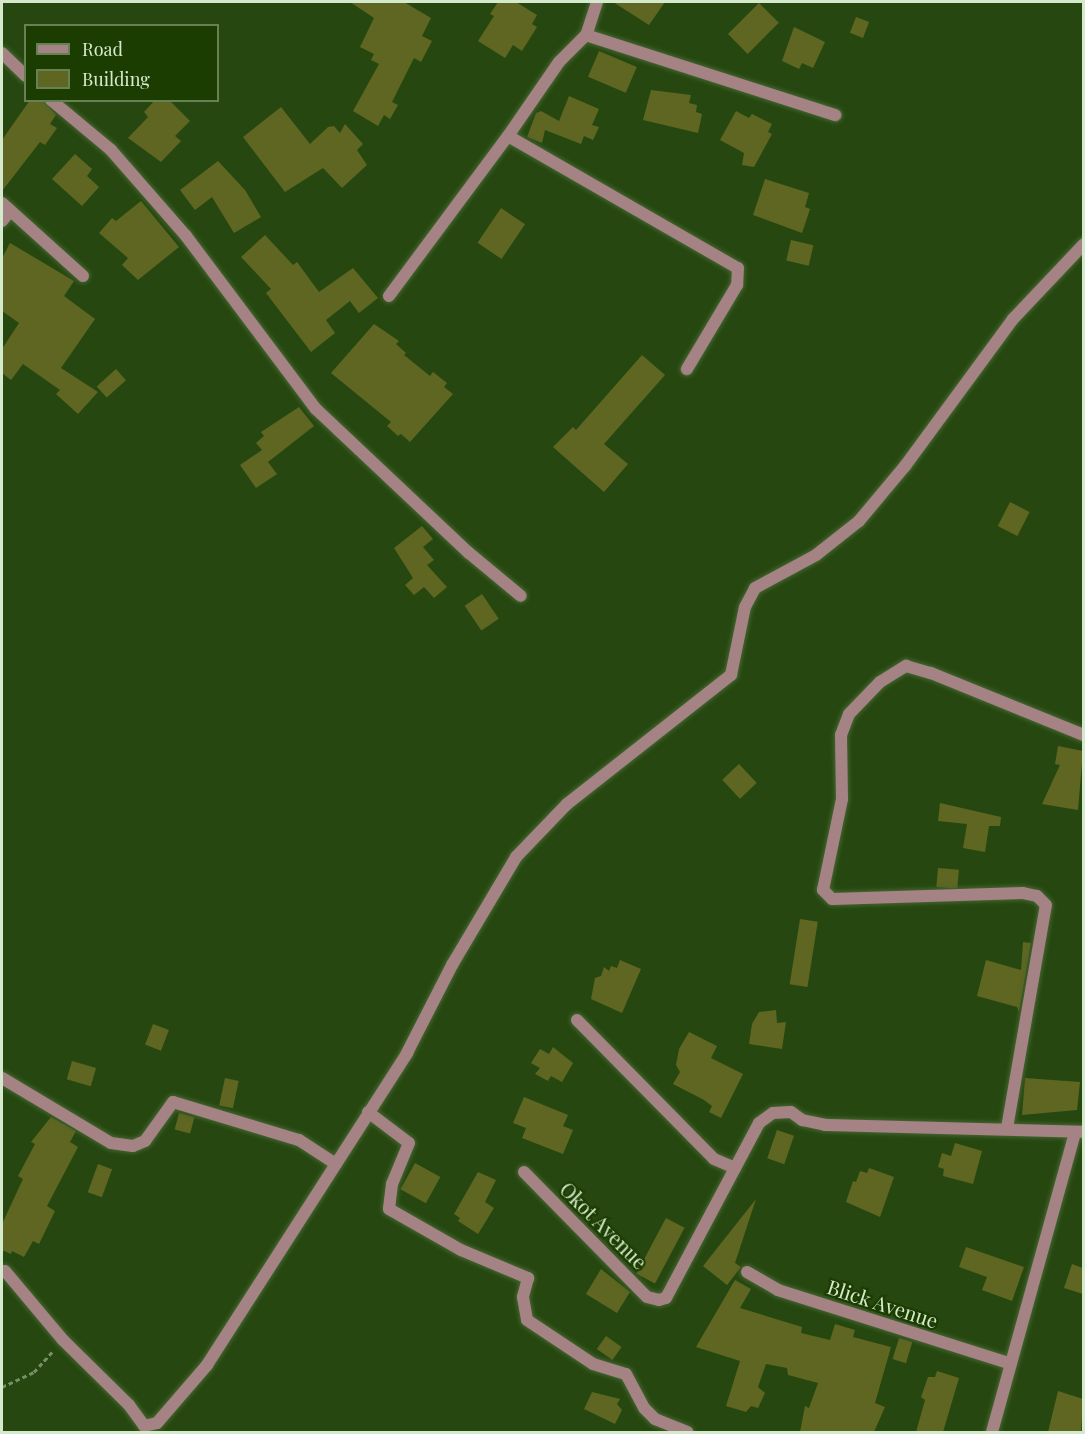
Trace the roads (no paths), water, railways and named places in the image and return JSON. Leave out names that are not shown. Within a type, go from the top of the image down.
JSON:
[{"type":"street","points":[[389,296],[560,62],[586,35],[597,2]]},
{"type":"street","points":[[586,35],[835,115]]},
{"type":"street","points":[[2,54],[24,74]]},
{"type":"street","points":[[53,102],[119,159],[218,275],[316,409],[469,553],[521,597]]},
{"type":"street","points":[[508,136],[738,268],[737,285],[687,369]]},
{"type":"street","points":[[4,211],[82,276]]},
{"type":"street","points":[[5,1271],[63,1340],[129,1405],[144,1426],[157,1423],[207,1365],[407,1053],[452,965],[516,857],[567,804],[730,675],[745,607],[755,588],[816,555],[859,521],[905,466],[1013,319],[1083,244]]},
{"type":"street","points":[[1007,1128],[1046,904],[1037,896],[1023,892],[832,899],[824,890],[842,799],[841,735],[849,714],[880,682],[906,666],[931,672],[1083,735]]},
{"type":"street","points":[[576,1020],[714,1160],[735,1168],[759,1123],[765,1117],[782,1112],[825,1125],[1007,1128],[1079,1132],[992,1432]]},
{"type":"street","points":[[2,1078],[111,1143],[133,1146],[145,1141],[173,1101],[298,1140],[336,1164]]},
{"type":"street","points":[[368,1112],[409,1143],[392,1184],[389,1209],[461,1250],[528,1278],[524,1297],[527,1320],[593,1364],[626,1374],[644,1408],[656,1419],[688,1432]]},
{"type":"street","name":"Okot Avenue","points":[[524,1172],[647,1297],[659,1300],[666,1298],[735,1168]]},
{"type":"street","name":"Blick Avenue","points":[[747,1272],[778,1290],[1011,1364]]}]
